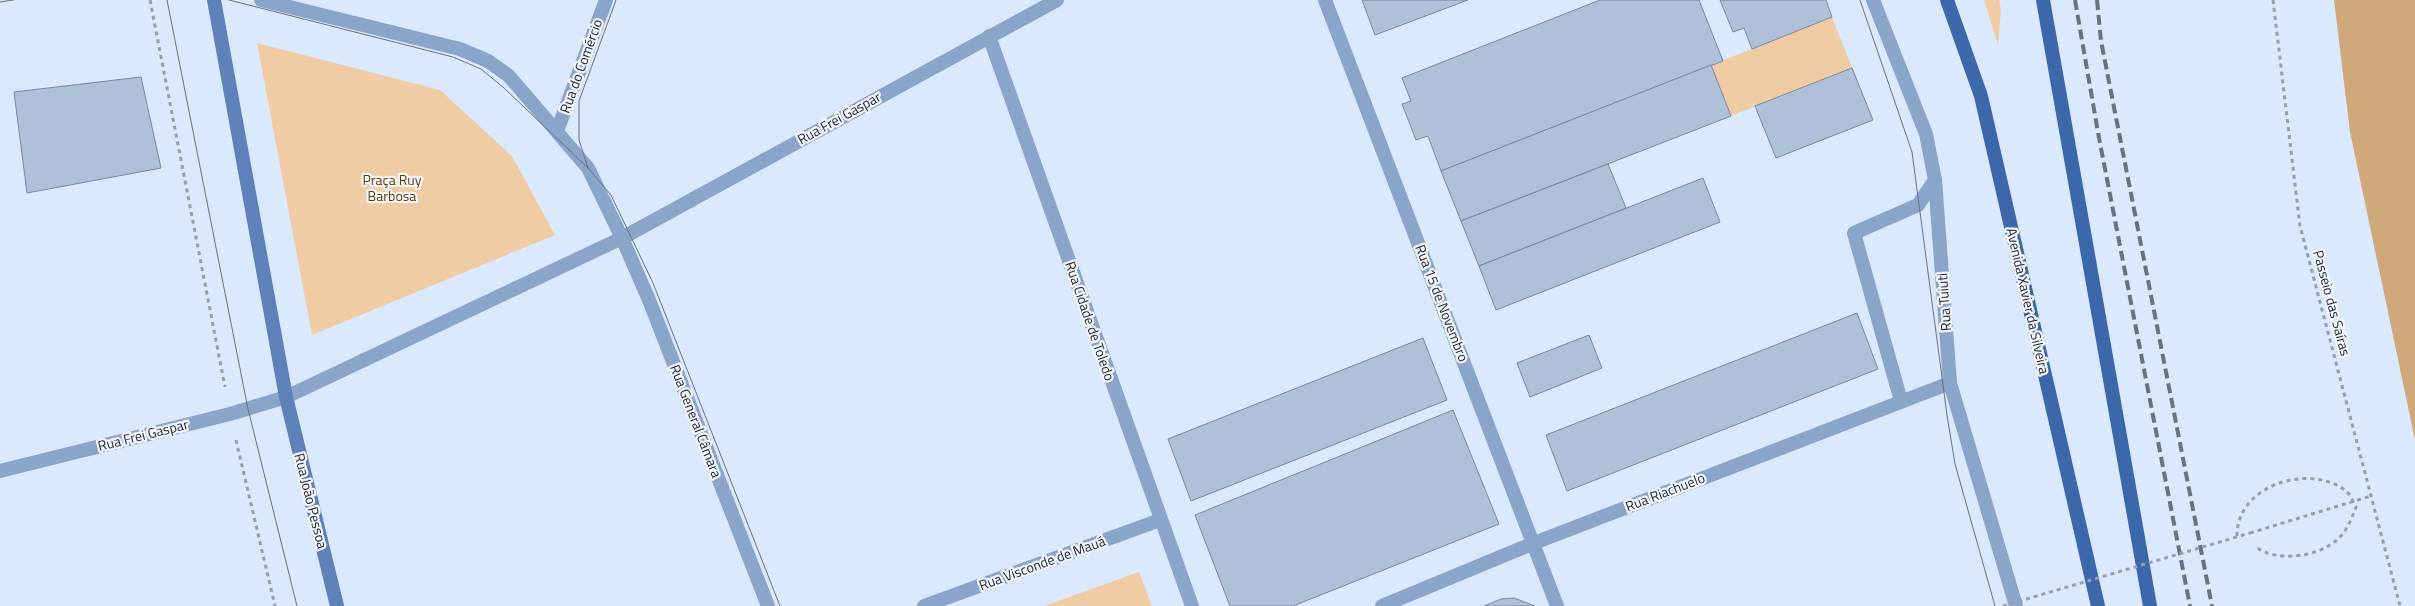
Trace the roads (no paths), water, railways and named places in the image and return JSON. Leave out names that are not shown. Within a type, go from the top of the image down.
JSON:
[{"type":"main road","points":[[214,0],[286,396]]},
{"type":"main road","name":"Avenida Xavier da Silveira","points":[[1947,0],[1981,96],[2098,606]]},
{"type":"main road","points":[[2043,0],[2150,606]]},
{"type":"main road","name":"Rua João Pessoa","points":[[286,396],[337,606]]},
{"type":"street","points":[[261,0],[460,49],[488,61],[510,76],[588,168],[622,238],[286,396]]},
{"type":"street","name":"Rua do Comércio","points":[[557,131],[606,0]]},
{"type":"street","name":"Rua Frei Gaspar","points":[[622,238],[1057,0]]},
{"type":"street","name":"Rua 15 de Novembro","points":[[1325,0],[1557,606]]},
{"type":"street","name":"Rua Tuiuti","points":[[1874,0],[1926,134],[1935,180],[1950,383],[2016,606]]},
{"type":"street","name":"Rua Cidade de Toledo","points":[[989,36],[1192,606]]},
{"type":"street","points":[[1901,401],[1854,233],[1918,205],[1935,180]]},
{"type":"street","name":"Rua General Câmara","points":[[622,238],[649,300],[768,606]]},
{"type":"street","name":"Rua Riachuelo","points":[[1382,606],[1534,543],[1950,383]]},
{"type":"street","name":"Rua Frei Gaspar","points":[[0,471],[230,414],[286,396]]},
{"type":"street","name":"Rua Visconde de Mauá","points":[[924,606],[1160,520]]},
{"type":"tram line","points":[[0,2],[13,0]]},
{"type":"tram line","points":[[167,0],[248,409],[297,606]]},
{"type":"tram line","points":[[229,0],[453,57],[481,69],[504,88],[588,168],[611,195],[653,283],[780,606]]},
{"type":"tram line","points":[[588,168],[579,140],[579,101],[616,0]]},
{"type":"tram line","points":[[1860,0],[1912,152],[1955,464],[1995,606]]},
{"type":"railway","points":[[2075,0],[2099,138],[2190,606]]},
{"type":"railway","points":[[2097,0],[2101,41],[2212,606]]},
{"type":"park label","name":"Praça Ruy Barbosa","points":[[392,188]]}]
